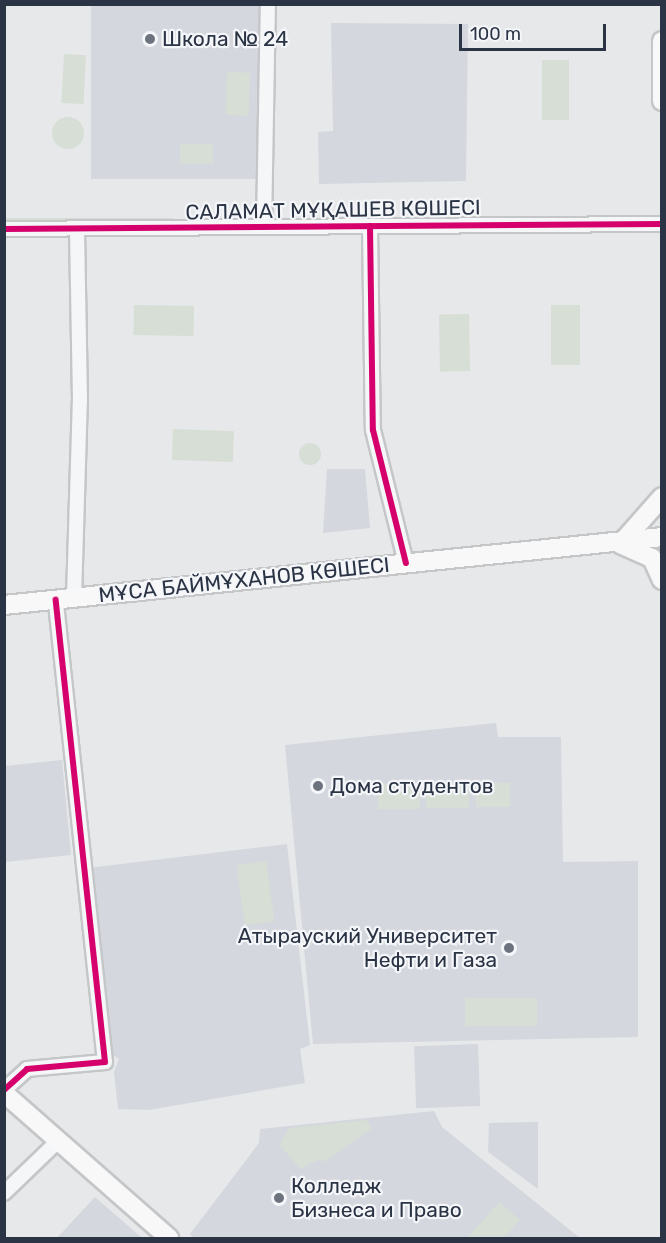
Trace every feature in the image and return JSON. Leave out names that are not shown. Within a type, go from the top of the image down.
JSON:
[{"type":"main road","points":[[662,41],[662,100]]},
{"type":"main road","points":[[662,496],[616,540],[643,552],[662,580]]},
{"type":"main road","name":"МҰСА БАЙМҰХАНОВ КӨШЕСІ","points":[[4,605],[662,537]]},
{"type":"main road","points":[[4,1092],[169,1239]]},
{"type":"street","points":[[264,227],[268,4]]},
{"type":"street","name":"САЛАМАТ МҰҚАШЕВ КӨШЕСІ","points":[[4,230],[662,224]]},
{"type":"street","points":[[370,226],[373,430],[406,563]]},
{"type":"street","points":[[74,598],[80,401],[77,230]]},
{"type":"street","points":[[4,1092],[27,1069],[105,1062],[56,600]]},
{"type":"street","points":[[4,1193],[58,1141]]},
{"type":"shaded area","points":[[91,5],[260,5],[260,179],[91,179]]},
{"type":"shaded area","points":[[331,23],[468,24],[466,181],[319,184],[318,132],[333,131]]},
{"type":"shaded area","points":[[64,54],[86,55],[83,104],[61,103]]},
{"type":"shaded area","points":[[542,60],[569,60],[569,120],[542,120]]},
{"type":"shaded area","points":[[227,72],[250,73],[248,116],[225,115]]},
{"type":"shaded area","points":[[68,117],[80,121],[84,133],[80,145],[68,149],[56,145],[52,133],[56,121]]},
{"type":"shaded area","points":[[180,144],[213,144],[213,164],[180,164]]},
{"type":"shaded area","points":[[4,218],[174,218],[174,224],[4,224]]},
{"type":"shaded area","points":[[134,305],[194,306],[193,336],[133,335]]},
{"type":"shaded area","points":[[551,305],[580,305],[580,365],[551,365]]},
{"type":"shaded area","points":[[469,314],[470,371],[440,372],[439,315]]},
{"type":"shaded area","points":[[173,429],[234,431],[233,462],[172,460]]},
{"type":"shaded area","points":[[310,443],[318,446],[321,454],[318,462],[310,465],[302,462],[299,454],[302,446]]},
{"type":"shaded area","points":[[327,469],[365,469],[370,528],[323,533]]},
{"type":"shaded area","points":[[496,723],[498,737],[561,737],[563,862],[638,861],[638,1037],[313,1044],[285,745]]},
{"type":"shaded area","points":[[62,760],[71,855],[5,862],[5,766]]},
{"type":"shaded area","points":[[426,783],[469,783],[469,808],[426,808]]},
{"type":"shaded area","points":[[476,783],[510,783],[510,807],[476,807]]},
{"type":"shaded area","points":[[378,784],[420,784],[420,809],[378,809]]},
{"type":"shaded area","points":[[287,844],[310,1045],[300,1049],[305,1083],[149,1110],[118,1109],[114,1072],[119,1059],[112,1054],[88,868]]},
{"type":"shaded area","points":[[266,861],[274,921],[245,926],[236,865]]},
{"type":"shaded area","points":[[465,998],[537,998],[537,1026],[465,1026]]},
{"type":"shaded area","points":[[478,1044],[480,1106],[416,1108],[414,1046]]},
{"type":"shaded area","points":[[434,1111],[442,1127],[580,1238],[194,1238],[190,1234],[259,1143],[260,1129]]},
{"type":"shaded area","points":[[367,1120],[372,1128],[324,1162],[320,1159],[300,1169],[280,1145],[289,1128]]},
{"type":"shaded area","points":[[538,1122],[538,1189],[488,1152],[489,1123]]},
{"type":"shaded area","points":[[95,1197],[142,1238],[57,1238]]},
{"type":"shaded area","points":[[499,1202],[520,1220],[504,1238],[467,1238]]},
{"type":"cycle path","points":[[4,229],[662,224]]},
{"type":"cycle path","points":[[370,226],[373,430],[406,563]]},
{"type":"cycle path","points":[[4,1090],[27,1069],[105,1062],[56,600]]},
{"type":"place","name":"Школа № 24","points":[[150,39]]},
{"type":"place","name":"Дома студентов","points":[[318,786]]},
{"type":"place","name":"Атырауский Университет Нефти и Газа","points":[[509,948]]},
{"type":"place","name":"Колледж Бизнеса и Право","points":[[279,1198]]}]
